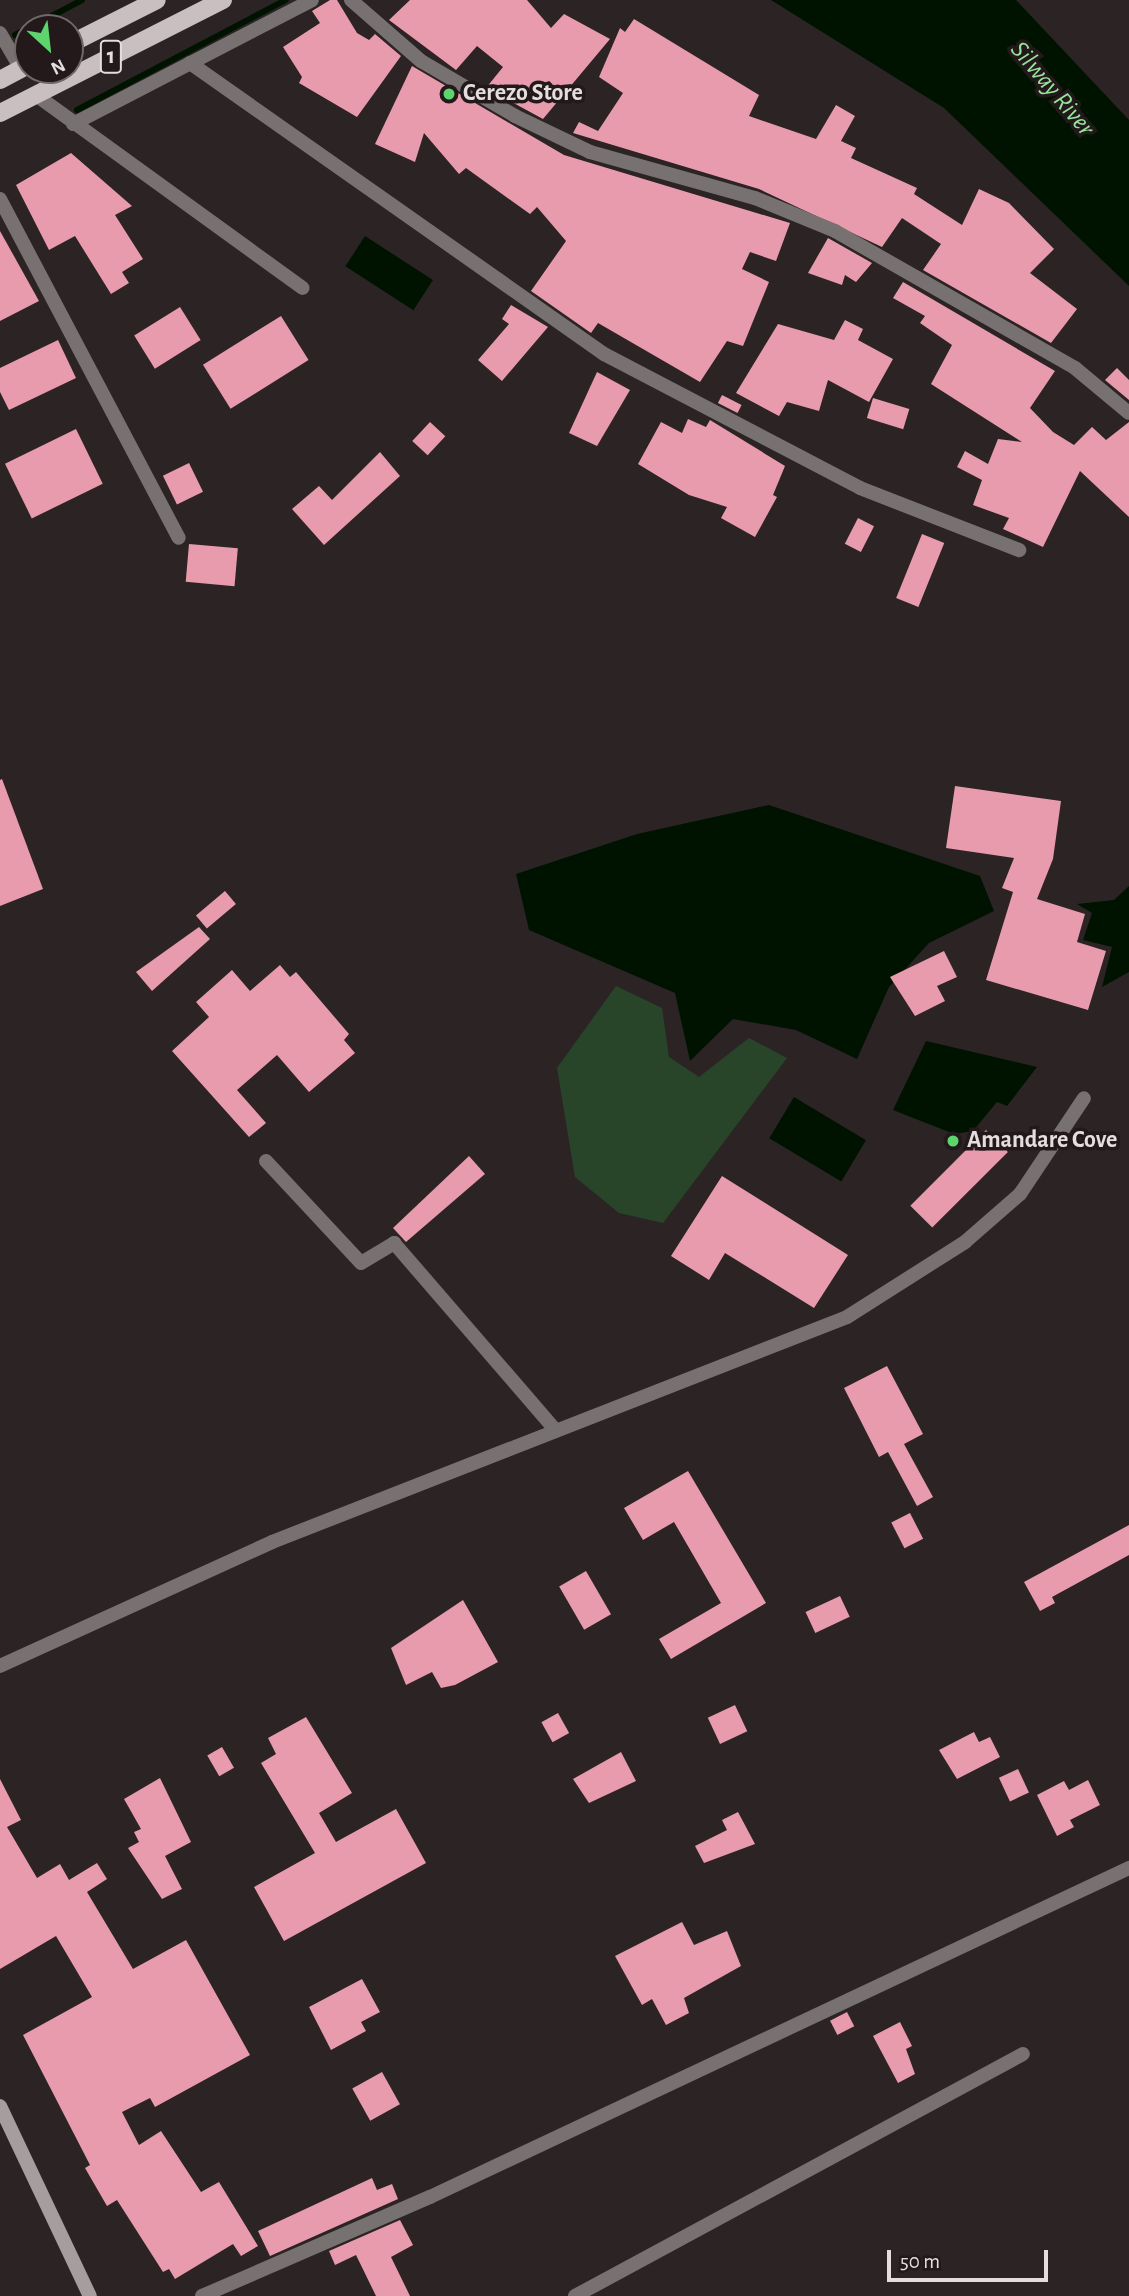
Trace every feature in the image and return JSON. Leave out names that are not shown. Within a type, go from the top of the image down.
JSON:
[{"type":"main road","name":"1","points":[[84,37],[157,0]]},
{"type":"main road","name":"1","points":[[0,113],[223,0]]},
{"type":"main road","points":[[0,2106],[90,2296]]},
{"type":"street","points":[[73,124],[312,0]]},
{"type":"street","points":[[351,0],[421,61],[515,116],[590,152],[755,198],[835,231],[1075,368],[1129,413]]},
{"type":"street","points":[[0,33],[14,53]]},
{"type":"street","points":[[190,63],[604,354],[860,488],[1019,550]]},
{"type":"street","points":[[36,95],[303,288]]},
{"type":"street","points":[[0,199],[179,538]]},
{"type":"street","points":[[0,1666],[272,1542],[847,1317],[901,1286],[1020,1194],[1084,1098]]},
{"type":"street","points":[[266,1161],[361,1263],[394,1243],[556,1431]]},
{"type":"street","points":[[202,2296],[430,2197],[1129,1868]]},
{"type":"street","points":[[575,2296],[1023,2054]]},
{"type":"green space","points":[[616,986],[662,1008],[669,1057],[699,1077],[749,1038],[787,1058],[663,1223],[619,1213],[575,1177],[557,1068]]},
{"type":"water","name":"Silway River","points":[[771,0],[1016,0],[1129,120],[1129,286],[944,108]]},
{"type":"water","points":[[365,236],[433,280],[413,310],[345,266]]},
{"type":"water","points":[[769,805],[980,876],[994,911],[929,943],[889,987],[857,1059],[796,1030],[733,1019],[690,1061],[675,993],[529,930],[516,874],[637,834]]},
{"type":"water","points":[[1129,886],[1129,972],[1102,987],[1112,947],[1083,940],[1092,913],[1077,904],[1114,900]]},
{"type":"water","points":[[926,1041],[1037,1067],[1007,1106],[997,1102],[973,1131],[954,1134],[893,1110]]},
{"type":"water","points":[[794,1097],[866,1140],[841,1181],[769,1138]]},
{"type":"building","points":[[330,0],[337,0],[357,33],[369,40],[375,34],[401,56],[357,117],[299,83],[302,77],[283,47],[320,23],[312,11]]},
{"type":"building","points":[[410,0],[527,0],[551,28],[564,14],[610,39],[543,119],[486,88],[503,67],[477,46],[456,70],[389,20]]},
{"type":"building","points":[[634,19],[759,95],[749,116],[816,139],[836,105],[855,116],[841,141],[856,148],[851,158],[917,188],[914,194],[962,225],[979,189],[1009,203],[1054,249],[1030,273],[1077,309],[1051,343],[923,270],[941,244],[902,218],[882,247],[759,189],[573,133],[579,122],[598,131],[623,93],[599,77],[620,28],[625,32]]},
{"type":"building","points":[[412,66],[564,155],[790,223],[776,261],[750,252],[742,269],[769,282],[743,346],[727,341],[700,382],[598,323],[591,333],[531,291],[566,241],[537,207],[530,214],[466,168],[459,174],[424,133],[415,162],[375,144]]},
{"type":"building","points":[[71,153],[132,206],[115,215],[143,259],[122,272],[129,283],[111,294],[75,236],[49,250],[16,185]]},
{"type":"building","points":[[0,231],[39,301],[0,321]]},
{"type":"building","points":[[828,238],[872,263],[856,282],[845,275],[842,285],[808,273]]},
{"type":"building","points":[[903,282],[1055,371],[1030,408],[1053,432],[1074,445],[1092,427],[1106,440],[1129,422],[1129,517],[1080,471],[1043,547],[1003,529],[1009,518],[973,505],[982,480],[957,467],[965,451],[988,464],[998,439],[1022,442],[931,384],[952,345],[920,323],[925,316],[893,298]]},
{"type":"building","points":[[511,305],[548,327],[502,381],[478,360],[509,324],[502,319]]},
{"type":"building","points":[[180,307],[201,340],[155,369],[134,336]]},
{"type":"building","points":[[281,316],[309,360],[231,409],[203,365]]},
{"type":"building","points":[[845,320],[863,329],[858,340],[893,359],[869,402],[828,380],[819,411],[787,402],[779,416],[736,393],[778,324],[834,340]]},
{"type":"building","points":[[58,340],[76,378],[9,410],[0,392],[0,368]]},
{"type":"building","points":[[1117,368],[1129,380],[1129,400],[1105,380]]},
{"type":"building","points":[[597,372],[630,390],[597,446],[569,433]]},
{"type":"building","points":[[722,395],[742,405],[738,413],[718,403]]},
{"type":"building","points":[[873,398],[909,409],[903,429],[867,418]]},
{"type":"building","points":[[688,419],[706,427],[710,420],[785,466],[773,495],[777,497],[755,537],[721,518],[727,507],[689,495],[638,464],[661,422],[682,433]]},
{"type":"building","points":[[430,422],[445,436],[428,455],[412,441]]},
{"type":"building","points":[[76,429],[103,484],[32,518],[5,464]]},
{"type":"building","points":[[380,452],[400,476],[324,545],[292,509],[319,486],[332,500]]},
{"type":"building","points":[[189,463],[203,492],[177,504],[163,476]]},
{"type":"building","points":[[858,518],[874,526],[861,552],[845,544]]},
{"type":"building","points":[[922,534],[944,543],[918,607],[896,598]]},
{"type":"building","points":[[189,544],[238,548],[235,586],[186,582]]},
{"type":"building","points":[[2,779],[43,889],[0,906],[0,780]]},
{"type":"building","points":[[955,786],[1061,801],[1053,859],[1037,899],[1085,914],[1077,942],[1106,951],[1088,1010],[986,980],[1013,892],[1002,888],[1014,858],[946,848]]},
{"type":"building","points":[[225,891],[236,904],[207,928],[196,915]]},
{"type":"building","points":[[199,927],[210,939],[152,991],[136,972]]},
{"type":"building","points":[[944,951],[957,977],[937,986],[945,1001],[915,1016],[890,977]]},
{"type":"building","points":[[280,965],[290,977],[296,972],[349,1034],[344,1040],[355,1053],[309,1092],[277,1055],[237,1090],[266,1123],[249,1137],[172,1051],[209,1017],[196,1002],[232,970],[250,991]]},
{"type":"building","points":[[986,1130],[1008,1152],[932,1228],[910,1206]]},
{"type":"building","points":[[469,1156],[485,1174],[406,1242],[393,1228]]},
{"type":"building","points":[[722,1176],[848,1255],[814,1308],[725,1253],[709,1280],[671,1256]]},
{"type":"building","points":[[887,1366],[923,1434],[904,1444],[933,1497],[917,1506],[888,1452],[879,1457],[844,1388]]},
{"type":"building","points":[[688,1471],[766,1603],[671,1659],[659,1639],[721,1603],[674,1522],[643,1540],[624,1508]]},
{"type":"building","points":[[910,1513],[923,1539],[904,1548],[891,1523]]},
{"type":"building","points":[[1129,1525],[1129,1555],[1052,1597],[1055,1603],[1040,1611],[1024,1582]]},
{"type":"building","points":[[586,1571],[611,1614],[584,1630],[559,1586]]},
{"type":"building","points":[[840,1596],[850,1617],[815,1633],[806,1612]]},
{"type":"building","points":[[463,1600],[498,1662],[455,1685],[441,1688],[432,1672],[406,1685],[391,1648]]},
{"type":"building","points":[[735,1705],[747,1731],[720,1744],[708,1718]]},
{"type":"building","points":[[558,1713],[569,1733],[553,1742],[541,1722]]},
{"type":"building","points":[[306,1717],[352,1793],[319,1813],[336,1842],[396,1809],[426,1863],[284,1941],[254,1887],[315,1853],[261,1763],[276,1754],[268,1738]]},
{"type":"building","points":[[974,1732],[979,1742],[990,1737],[1000,1757],[957,1779],[939,1750]]},
{"type":"building","points":[[222,1747],[234,1768],[219,1776],[207,1756]]},
{"type":"building","points":[[621,1752],[636,1781],[589,1803],[573,1779]]},
{"type":"building","points":[[1018,1769],[1029,1793],[1010,1801],[999,1778]]},
{"type":"building","points":[[160,1778],[191,1842],[165,1856],[182,1889],[162,1899],[128,1848],[139,1842],[134,1832],[141,1829],[124,1799]]},
{"type":"building","points":[[0,1779],[21,1820],[7,1827],[37,1878],[60,1864],[69,1880],[97,1863],[107,1879],[87,1892],[133,1969],[186,1940],[250,2055],[155,2107],[150,2098],[122,2112],[139,2145],[161,2131],[201,2192],[219,2182],[258,2246],[241,2256],[233,2244],[175,2279],[169,2269],[163,2272],[117,2200],[107,2206],[85,2168],[90,2165],[23,2035],[92,1997],[56,1936],[0,1969]]},
{"type":"building","points":[[1088,1780],[1100,1805],[1070,1820],[1074,1827],[1057,1836],[1037,1795],[1064,1781],[1069,1790]]},
{"type":"building","points":[[738,1812],[755,1844],[704,1863],[695,1846],[727,1830],[722,1820]]},
{"type":"building","points":[[682,1922],[694,1945],[727,1931],[741,1966],[684,1998],[689,2013],[666,2025],[652,1999],[642,2005],[615,1956]]},
{"type":"building","points":[[362,1979],[380,2012],[361,2022],[366,2031],[331,2050],[309,2007]]},
{"type":"building","points":[[847,2012],[854,2026],[837,2035],[830,2021]]},
{"type":"building","points":[[900,2022],[912,2046],[906,2049],[915,2074],[898,2083],[873,2036]]},
{"type":"building","points":[[382,2072],[400,2104],[370,2121],[352,2088]]},
{"type":"building","points":[[372,2178],[377,2190],[392,2184],[398,2199],[270,2256],[258,2231]]},
{"type":"building","points":[[400,2220],[413,2245],[391,2257],[410,2296],[376,2296],[356,2255],[335,2265],[329,2251]]},
{"type":"waterway","points":[[56,14],[82,0]]},
{"type":"waterway","points":[[77,110],[286,0]]},
{"type":"place","name":"Cerezo Store","points":[[449,94]]},
{"type":"place","name":"Amandare Cove","points":[[953,1141]]}]
